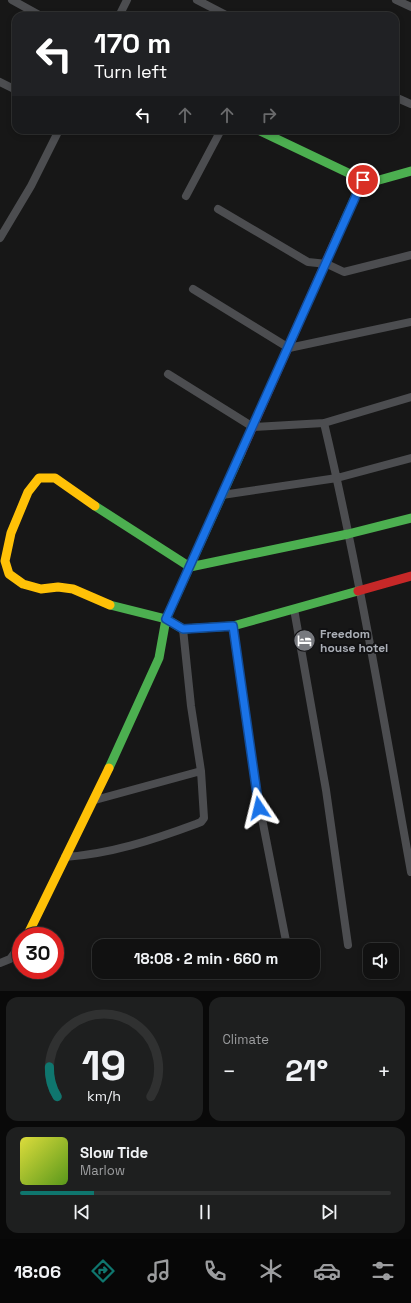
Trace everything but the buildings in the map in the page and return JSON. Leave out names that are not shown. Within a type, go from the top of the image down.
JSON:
[{"type":"street","points":[[12,0],[34,12]]},
{"type":"street","points":[[121,12],[128,0]]},
{"type":"street","points":[[197,0],[220,12]]},
{"type":"street","points":[[396,0],[411,6]]},
{"type":"street","points":[[410,0],[411,6]]},
{"type":"street","points":[[0,82],[12,88]]},
{"type":"street","points":[[399,99],[411,104]]},
{"type":"street","points":[[0,238],[31,186],[56,134]]},
{"type":"street","points":[[186,196],[219,134]]},
{"type":"street","points":[[266,134],[363,180],[372,182],[411,171]]},
{"type":"street","points":[[31,927],[65,857],[95,800],[160,658],[166,619],[327,264],[363,180]]},
{"type":"street","points":[[218,209],[308,262],[327,264],[344,272],[411,255]]},
{"type":"street","points":[[193,289],[289,348],[411,322]]},
{"type":"street","points":[[168,374],[253,427],[324,423],[411,397]]},
{"type":"street","points":[[324,423],[337,478],[369,638],[411,872]]},
{"type":"street","points":[[222,495],[337,478],[411,458]]},
{"type":"street","points":[[411,518],[348,534],[190,567],[101,511],[83,496],[55,478],[39,478],[28,492],[11,533],[5,561],[9,574],[23,584],[41,589],[58,587],[73,589],[116,608],[166,619],[183,629],[233,626],[411,576]]},
{"type":"street","points":[[294,609],[323,775],[348,945]]},
{"type":"street","points":[[233,626],[257,793],[286,939]]},
{"type":"street","points":[[65,857],[88,856],[117,850],[202,822],[205,814],[201,772],[191,706],[183,629]]},
{"type":"street","points":[[95,800],[201,772]]},
{"type":"street","points":[[0,963],[10,959],[12,956]]},
{"type":"traffic: fast","points":[[266,134],[363,180],[372,182],[411,171]]},
{"type":"traffic: fast","points":[[338,235],[363,180]]},
{"type":"traffic: fast","points":[[109,768],[159,658],[166,619],[241,453]]},
{"type":"traffic: fast","points":[[95,506],[190,567],[348,534],[411,518]]},
{"type":"traffic: fast","points":[[110,605],[166,619],[183,629],[233,626],[358,591]]},
{"type":"traffic: slow","points":[[95,506],[55,478],[39,478],[28,492],[11,533],[5,561],[9,574],[23,584],[41,589],[58,587],[73,589],[110,605]]},
{"type":"traffic: slow","points":[[31,927],[109,768]]},
{"type":"traffic: jam","points":[[241,453],[338,235]]},
{"type":"traffic: jam","points":[[358,591],[411,576]]},
{"type":"place","name":"Freedom house hotel","points":[[304,641]]},
{"type":"route","points":[[259,808],[233,626],[183,629],[166,619],[327,264],[363,180]]}]
